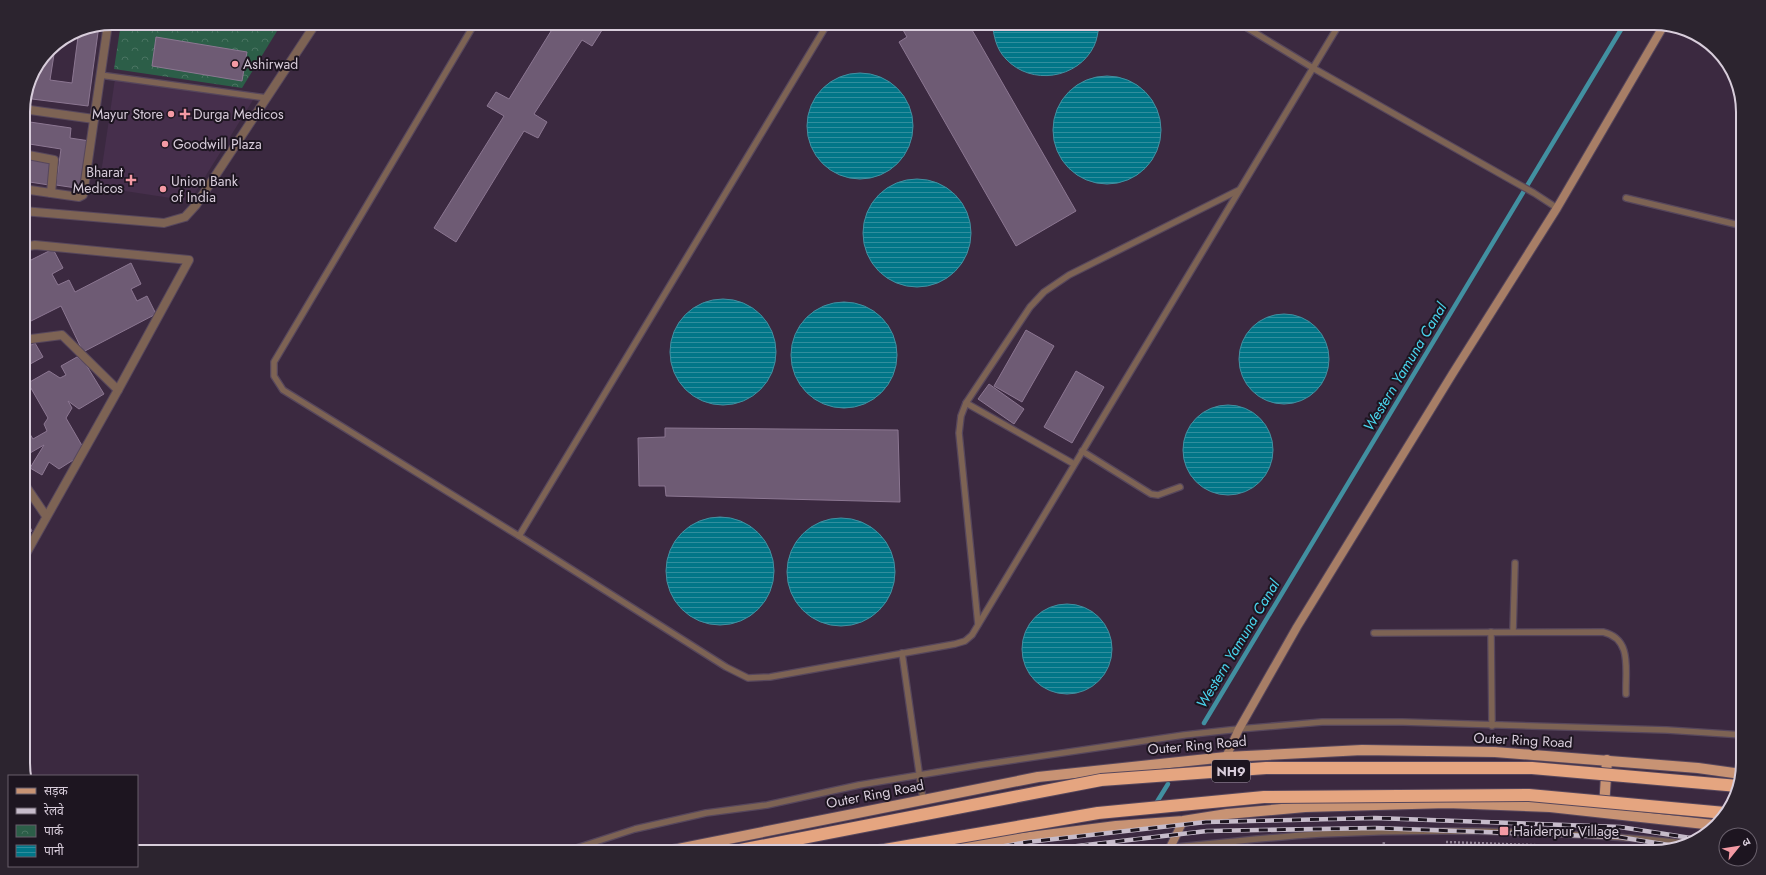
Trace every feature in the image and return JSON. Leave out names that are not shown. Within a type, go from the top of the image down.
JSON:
[{"type":"highway","name":"Outer Ring Road","points":[[766,845],[1102,780],[1266,768],[1532,768],[1733,786]]},
{"type":"highway","name":"NH9","points":[[913,845],[1098,813],[1264,797],[1530,795],[1719,812]]},
{"type":"main road","name":"Outer Ring Road","points":[[698,845],[1038,777],[1226,756],[1362,750],[1496,752],[1698,768],[1735,773]]},
{"type":"main road","points":[[1603,813],[1607,760]]},
{"type":"main road","points":[[975,845],[1108,827],[1183,821],[1226,814],[1305,807],[1447,802],[1550,807],[1709,824]]},
{"type":"street","points":[[30,190],[79,197],[83,195],[107,30]]},
{"type":"street","points":[[30,212],[164,223],[185,218],[196,205],[311,30]]},
{"type":"street","points":[[1226,756],[1239,729],[1297,627],[1378,494],[1558,208],[1661,31]]},
{"type":"street","points":[[30,110],[94,119]]},
{"type":"street","points":[[30,155],[54,160],[51,193]]},
{"type":"street","points":[[30,245],[188,260],[118,390],[30,545]]},
{"type":"street","points":[[30,339],[62,335],[118,390]]},
{"type":"street","points":[[30,497],[46,516]]},
{"type":"street","points":[[1171,845],[1183,821]]},
{"type":"lane","points":[[470,30],[274,362],[274,376],[283,390],[519,536],[726,667],[748,678],[770,677],[965,641],[972,635],[1336,30]]},
{"type":"lane","points":[[519,536],[824,30]]},
{"type":"lane","points":[[1251,30],[1313,68],[1558,208]]},
{"type":"lane","points":[[100,75],[267,98]]},
{"type":"lane","points":[[978,624],[960,433],[961,416],[966,403],[1030,307],[1044,292],[1069,275],[1239,190]]},
{"type":"lane","points":[[1626,198],[1736,224]]},
{"type":"lane","points":[[966,403],[1074,464]]},
{"type":"lane","points":[[1082,451],[1151,494],[1158,495],[1180,487]]},
{"type":"lane","points":[[1513,632],[1515,563]]},
{"type":"lane","points":[[1491,632],[1492,726]]},
{"type":"lane","points":[[1374,633],[1603,632],[1612,634],[1620,641],[1625,653],[1626,694]]},
{"type":"lane","points":[[902,653],[923,800]]},
{"type":"lane","points":[[587,845],[635,830],[706,813],[767,805],[859,785],[1176,736],[1239,729],[1322,722],[1403,722],[1492,726],[1667,730],[1736,735]]},
{"type":"lane","points":[[1208,845],[1319,834],[1415,831],[1539,834],[1647,839],[1676,842]]},
{"type":"path","points":[[1471,844],[1510,845]]},
{"type":"shaded area","name":"Goodwill Plaza","points":[[115,79],[253,100],[190,201],[99,187]]},
{"type":"green space","points":[[120,30],[278,30],[242,88],[114,69]]},
{"type":"water","points":[[994,30],[1098,30],[1097,39],[1087,57],[1077,66],[1066,72],[1053,75],[1028,73],[1016,68],[1003,55],[998,47]]},
{"type":"water","points":[[860,73],[880,77],[898,88],[909,106],[913,126],[909,146],[898,164],[880,175],[860,179],[840,175],[822,164],[811,146],[807,126],[811,106],[822,88],[840,77]]},
{"type":"water","points":[[1107,76],[1127,81],[1145,92],[1156,110],[1161,130],[1156,150],[1145,168],[1127,179],[1107,184],[1087,179],[1069,168],[1058,150],[1053,130],[1058,110],[1069,92],[1087,81]]},
{"type":"water","points":[[917,179],[947,188],[955,195],[962,203],[971,233],[962,263],[955,271],[947,278],[917,287],[887,278],[879,271],[872,263],[863,233],[872,203],[879,195],[887,188]]},
{"type":"water","points":[[723,299],[743,303],[761,314],[772,332],[776,352],[772,372],[761,390],[743,401],[723,405],[703,401],[685,390],[674,372],[670,352],[674,332],[685,314],[703,303]]},
{"type":"water","points":[[844,302],[864,306],[882,317],[893,335],[897,355],[893,375],[882,393],[864,404],[844,408],[824,404],[806,393],[795,375],[791,355],[795,335],[806,317],[824,306]]},
{"type":"water","points":[[1284,314],[1301,317],[1316,327],[1326,342],[1329,359],[1326,376],[1316,391],[1301,401],[1284,404],[1267,401],[1252,391],[1242,376],[1239,359],[1242,342],[1252,327],[1267,317]]},
{"type":"water","points":[[1228,405],[1245,408],[1260,418],[1270,433],[1273,450],[1270,467],[1260,482],[1245,492],[1228,495],[1211,492],[1196,482],[1186,467],[1183,450],[1186,433],[1196,418],[1211,408]]},
{"type":"water","points":[[720,517],[740,522],[758,533],[769,551],[774,571],[769,591],[758,609],[740,620],[720,625],[700,620],[682,609],[671,591],[666,571],[671,551],[682,533],[700,522]]},
{"type":"water","points":[[841,518],[861,523],[879,534],[890,552],[895,572],[890,592],[879,610],[861,621],[841,626],[821,621],[803,610],[792,592],[787,572],[792,552],[803,534],[821,523]]},
{"type":"water","points":[[1067,604],[1084,607],[1099,617],[1109,632],[1112,649],[1109,666],[1099,681],[1084,691],[1067,694],[1050,691],[1035,681],[1025,666],[1022,649],[1025,632],[1035,617],[1050,607]]},
{"type":"building","points":[[552,30],[602,30],[592,46],[582,40],[534,114],[547,122],[538,138],[524,131],[456,242],[434,228],[504,116],[487,106],[496,92],[509,99]]},
{"type":"building","points":[[903,30],[972,30],[1076,211],[1016,246],[899,42],[907,37]]},
{"type":"building","points":[[98,32],[88,106],[32,99],[34,84],[38,75],[54,54],[50,80],[72,83],[78,37]]},
{"type":"building","points":[[156,37],[247,52],[242,81],[152,66]]},
{"type":"building","points":[[30,122],[71,128],[70,138],[90,141],[83,189],[56,185],[61,149],[30,144]]},
{"type":"building","points":[[30,158],[53,162],[49,185],[30,182]]},
{"type":"building","points":[[53,249],[63,268],[52,274],[58,285],[69,280],[75,292],[131,263],[141,284],[131,289],[137,301],[147,296],[156,314],[83,352],[61,306],[30,322],[30,260]]},
{"type":"building","points":[[1026,330],[1054,346],[1022,402],[994,386]]},
{"type":"building","points":[[35,343],[43,357],[30,364],[30,346]]},
{"type":"building","points":[[77,357],[85,363],[104,394],[79,409],[68,401],[72,408],[66,418],[84,449],[78,457],[59,469],[49,462],[42,475],[30,468],[44,445],[30,453],[30,434],[33,439],[47,431],[44,424],[48,418],[30,386],[30,382],[49,371],[60,378],[66,375],[61,366]]},
{"type":"building","points":[[1076,371],[1104,387],[1072,443],[1044,427]]},
{"type":"building","points":[[989,384],[1024,409],[1014,424],[978,399]]},
{"type":"building","points":[[665,428],[898,430],[900,502],[666,496],[665,486],[639,486],[638,438],[665,437]]},
{"type":"waterway","name":"Western Yamuna Canal","points":[[1204,723],[1621,30]]},
{"type":"waterway","name":"Western Yamuna Canal","points":[[1155,805],[1168,784]]},
{"type":"railway","points":[[1011,845],[1206,822],[1375,818],[1620,827],[1689,838]]},
{"type":"railway","points":[[1086,845],[1207,831],[1375,828],[1619,837],[1663,844]]},
{"type":"place","name":"Ashirwad","points":[[235,64]]},
{"type":"place","name":"Mayur Store","points":[[171,114]]},
{"type":"place","name":"Durga Medicos","points":[[185,114]]},
{"type":"place","name":"Goodwill Plaza","points":[[165,144]]},
{"type":"place","name":"Bharat Medicos","points":[[131,180]]},
{"type":"place","name":"Union Bank of India","points":[[163,189]]},
{"type":"place","name":"Haiderpur Village","points":[[1504,831]]}]
